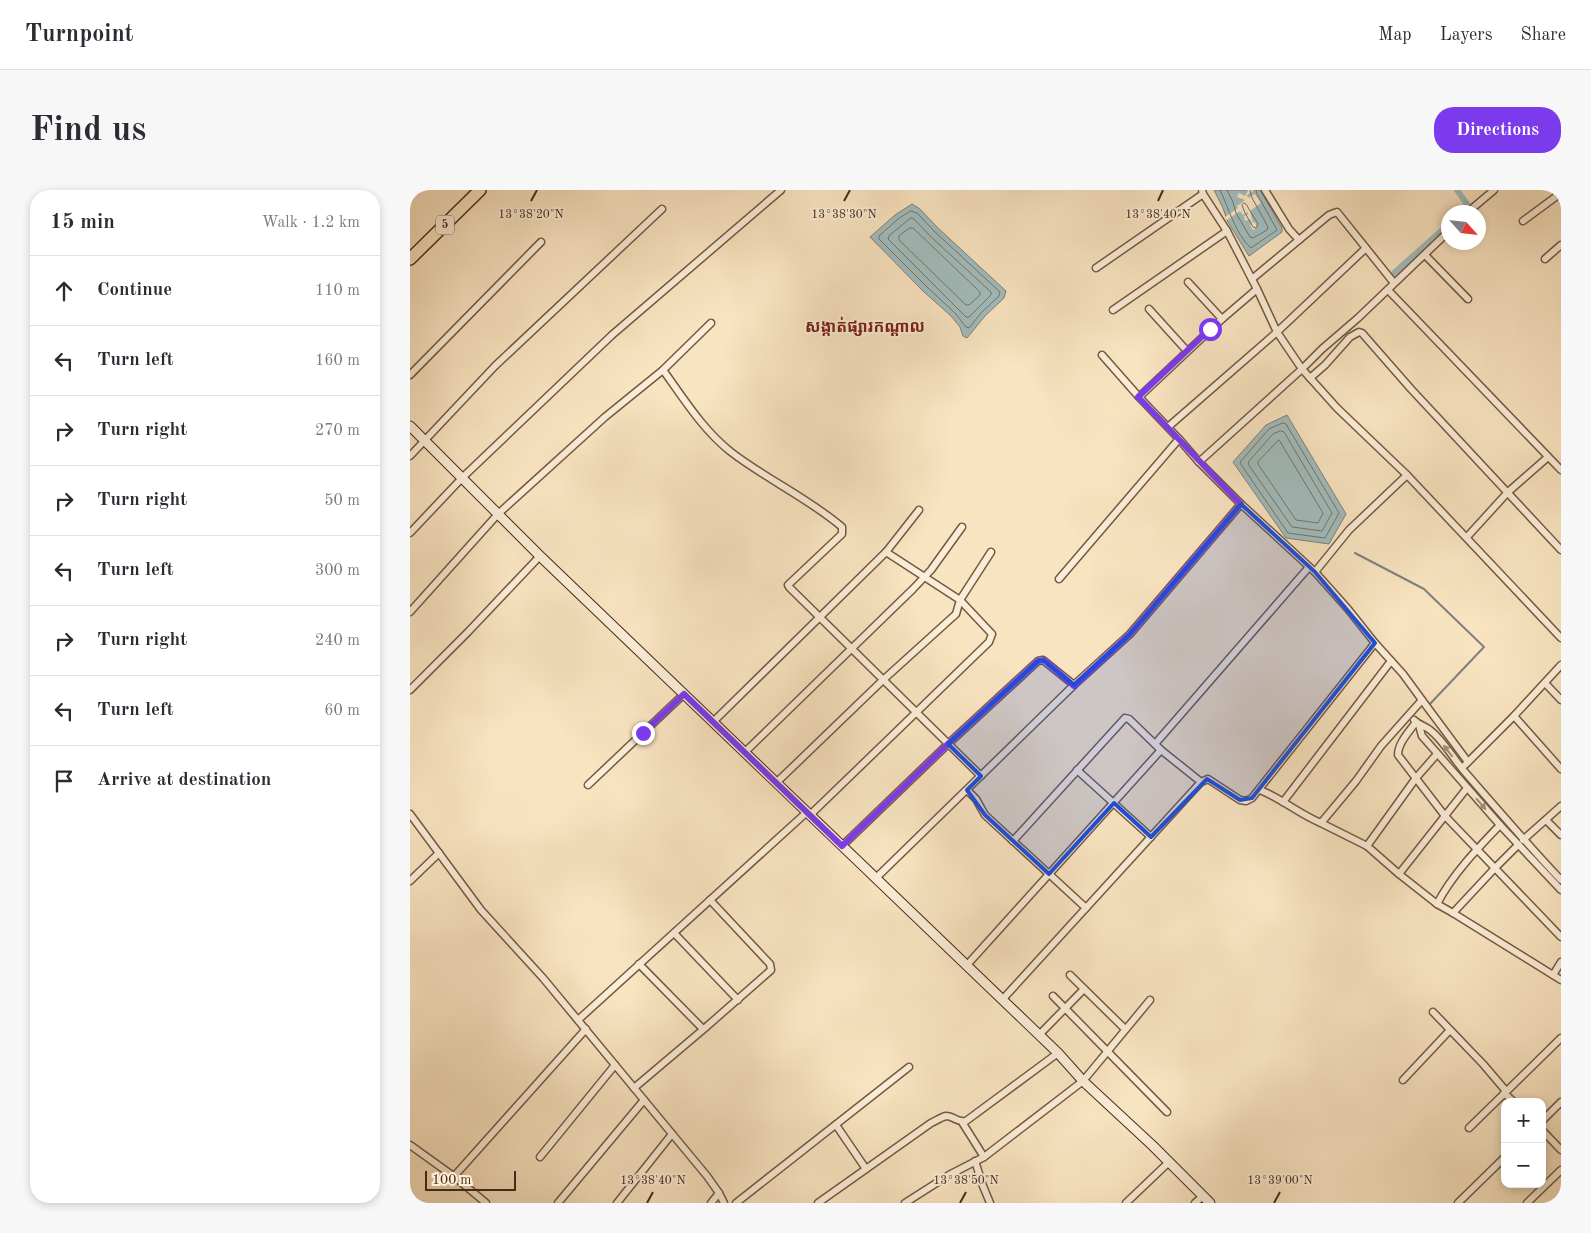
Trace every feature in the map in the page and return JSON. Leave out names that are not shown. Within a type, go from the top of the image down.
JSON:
[{"type":"highway","name":"5","points":[[410,259],[480,190]]},
{"type":"street","points":[[410,533],[462,478],[612,335],[781,190]]},
{"type":"street","points":[[1265,190],[1289,228],[1299,240]]},
{"type":"street","points":[[1476,205],[1494,190]]},
{"type":"street","points":[[1096,268],[1202,192],[1252,279],[1277,332],[1302,370],[1337,408],[1407,475],[1561,638]]},
{"type":"street","points":[[1523,221],[1561,193]]},
{"type":"street","points":[[410,456],[495,366],[662,209]]},
{"type":"street","points":[[1252,279],[1329,215],[1337,212],[1394,283]]},
{"type":"street","points":[[1114,310],[1226,231]]},
{"type":"street","points":[[1199,462],[1302,370],[1322,349],[1441,239]]},
{"type":"street","points":[[410,375],[541,242]]},
{"type":"street","points":[[1545,259],[1561,245]]},
{"type":"street","points":[[1168,427],[1277,332],[1366,248]]},
{"type":"street","points":[[1425,255],[1468,299]]},
{"type":"street","points":[[1188,282],[1222,318]]},
{"type":"street","points":[[1138,397],[1222,318],[1257,289]]},
{"type":"street","points":[[1388,290],[1561,470]]},
{"type":"street","points":[[1149,309],[1187,350]]},
{"type":"street","points":[[410,612],[498,514],[605,417],[663,370],[711,323]]},
{"type":"street","points":[[1310,378],[1325,365],[1350,337],[1359,332],[1362,333],[1561,550]]},
{"type":"street","points":[[1102,354],[1138,397],[1179,438],[1199,462],[1241,504],[1315,572],[1391,661],[1468,762]]},
{"type":"street","points":[[663,370],[697,417],[732,452],[842,527],[842,534],[788,585],[789,587],[981,776]]},
{"type":"street","points":[[410,426],[540,556],[1058,1053],[1083,1081],[1210,1203]]},
{"type":"street","points":[[1059,580],[1179,438]]},
{"type":"street","points":[[1466,538],[1508,492],[1548,457]]},
{"type":"street","points":[[1315,572],[1349,530],[1407,475]]},
{"type":"street","points":[[876,878],[1130,634],[1241,504]]},
{"type":"street","points":[[713,722],[886,552],[919,510]]},
{"type":"street","points":[[745,752],[925,577],[962,526]]},
{"type":"street","points":[[578,1020],[808,814],[989,642],[992,634],[960,600],[886,552]]},
{"type":"street","points":[[776,783],[883,680],[956,614],[960,600],[991,552]]},
{"type":"street","points":[[410,690],[540,556]]},
{"type":"street","points":[[1155,744],[1309,567]]},
{"type":"street","points":[[1002,1000],[1201,782],[1208,779],[1246,801],[1252,798],[1375,644]]},
{"type":"street","points":[[842,846],[1038,661],[1044,660],[1074,686]]},
{"type":"street","points":[[1283,802],[1391,661]]},
{"type":"street","points":[[1462,769],[1561,665]]},
{"type":"street","points":[[1545,683],[1561,700]]},
{"type":"street","points":[[588,785],[684,694]]},
{"type":"street","points":[[1321,823],[1356,781],[1381,746],[1422,700]]},
{"type":"street","points":[[1409,716],[1417,723],[1429,729],[1561,890]]},
{"type":"street","points":[[1514,716],[1561,769]]},
{"type":"street","points":[[1014,841],[1126,718],[1201,782]]},
{"type":"street","points":[[1417,723],[1422,736],[1500,825],[1561,880]]},
{"type":"street","points":[[1417,723],[1401,743],[1398,756],[1446,816],[1561,937]]},
{"type":"street","points":[[966,966],[1162,750]]},
{"type":"street","points":[[1367,846],[1416,778],[1437,754]]},
{"type":"street","points":[[1077,770],[1151,837]]},
{"type":"street","points":[[1399,874],[1467,788]]},
{"type":"street","points":[[967,790],[976,799],[986,815],[1086,908]]},
{"type":"street","points":[[1260,790],[1272,794],[1307,817],[1367,846],[1437,904],[1561,980]]},
{"type":"street","points":[[1453,913],[1495,868],[1561,806]]},
{"type":"street","points":[[410,814],[481,910],[586,1029],[719,1193],[724,1203]]},
{"type":"street","points":[[1546,820],[1561,836]]},
{"type":"street","points":[[1437,904],[1443,892],[1477,849],[1500,825]]},
{"type":"street","points":[[410,881],[439,854]]},
{"type":"street","points":[[634,1088],[771,970],[770,964],[710,900]]},
{"type":"street","points":[[674,933],[738,1000]]},
{"type":"street","points":[[1553,975],[1561,962]]},
{"type":"street","points":[[639,964],[703,1029]]},
{"type":"street","points":[[1070,975],[1125,1029]]},
{"type":"street","points":[[1039,1036],[1084,989]]},
{"type":"street","points":[[1053,996],[1167,1112]]},
{"type":"street","points":[[905,1203],[949,1174],[984,1157],[1083,1081],[1150,1000]]},
{"type":"street","points":[[1433,1012],[1483,1064],[1510,1098]]},
{"type":"street","points":[[456,1178],[457,1173],[586,1029]]},
{"type":"street","points":[[1403,1080],[1450,1030]]},
{"type":"street","points":[[1469,1128],[1561,1038]]},
{"type":"street","points":[[818,1203],[931,1123],[944,1116],[949,1116],[957,1121],[966,1121],[1058,1053]]},
{"type":"street","points":[[540,1157],[615,1065]]},
{"type":"street","points":[[736,1203],[909,1067]]},
{"type":"street","points":[[558,1203],[644,1100]]},
{"type":"street","points":[[1546,1117],[1561,1102]]},
{"type":"street","points":[[962,1122],[984,1157]]},
{"type":"street","points":[[836,1125],[866,1169]]},
{"type":"street","points":[[616,1203],[672,1134]]},
{"type":"street","points":[[1546,1134],[1561,1150]]},
{"type":"street","points":[[410,1145],[456,1178],[486,1203]]},
{"type":"street","points":[[1458,1203],[1501,1161]]},
{"type":"street","points":[[975,1162],[990,1203]]},
{"type":"street","points":[[1126,1203],[1169,1162]]},
{"type":"street","points":[[1527,1203],[1561,1170]]},
{"type":"street","points":[[711,1203],[719,1193]]},
{"type":"street","points":[[1195,1203],[1203,1196]]},
{"type":"highlighted area","points":[[1241,504],[1315,572],[1375,643],[1252,798],[1240,800],[1207,779],[1151,837],[1114,803],[1049,874],[985,815],[967,790],[981,776],[948,744],[1038,661],[1043,660],[1074,685],[1130,634]]},
{"type":"water","points":[[1214,190],[1260,190],[1282,228],[1282,232],[1249,256],[1228,222]]},
{"type":"water","points":[[912,204],[920,209],[1006,291],[1004,298],[985,316],[967,338],[963,336],[960,327],[951,316],[923,291],[870,237],[895,215]]},
{"type":"water","points":[[1287,415],[1346,514],[1329,544],[1286,538],[1233,462],[1266,425]]},
{"type":"pier","points":[[1247,190],[1254,190],[1247,195],[1248,198],[1255,194],[1261,203],[1250,211],[1253,223],[1255,222],[1257,227],[1253,230],[1250,225],[1252,224],[1250,219],[1245,221],[1244,216],[1248,212],[1243,215],[1240,211],[1227,220],[1225,217],[1238,208],[1237,206],[1245,200],[1237,197],[1239,193],[1245,196]]},
{"type":"waterway","points":[[1457,190],[1467,205]]},
{"type":"waterway","points":[[1394,273],[1441,231]]},
{"type":"waterway","points":[[1355,553],[1424,589],[1484,647],[1428,706]]},
{"type":"district","name":"សង្កាត់ផ្សារកណ្ដាល","points":[[865,328]]},
{"type":"route","points":[[643,733],[684,694],[842,846],[1038,661],[1044,660],[1074,686],[1130,634],[1241,504],[1138,397],[1210,329]]}]
